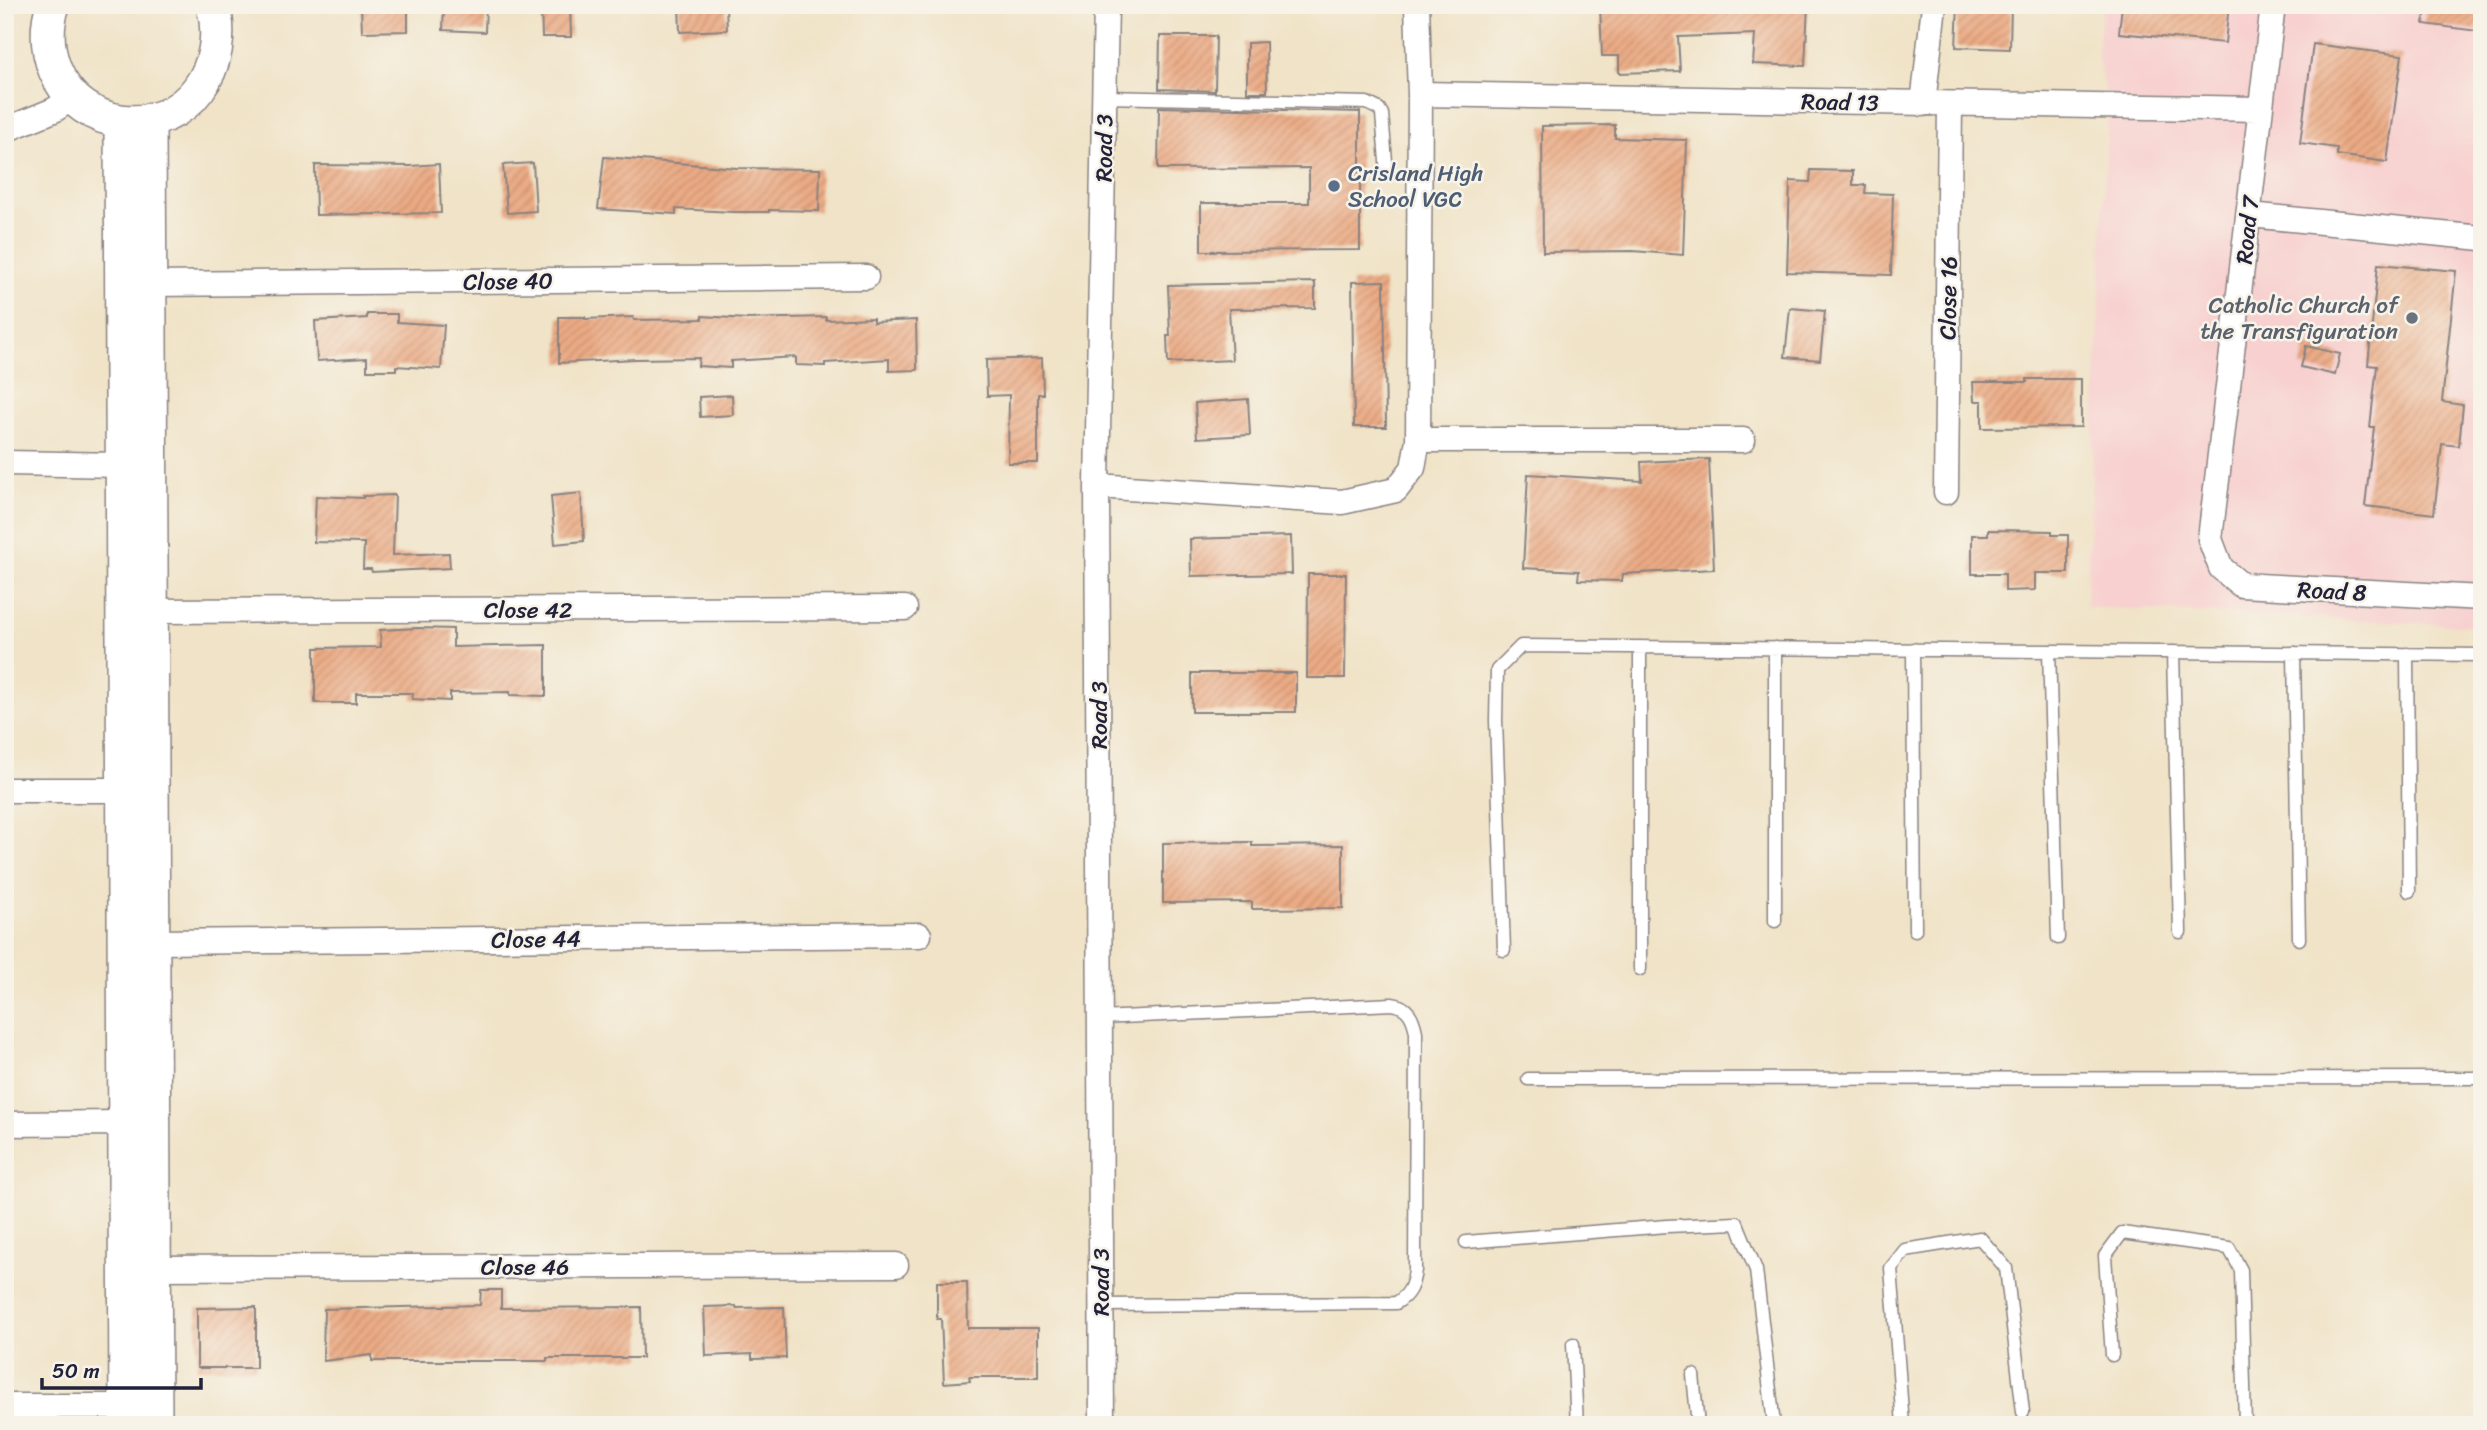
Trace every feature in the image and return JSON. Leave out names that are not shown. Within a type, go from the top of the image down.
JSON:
[{"type":"street","points":[[52,5],[47,22],[47,50],[56,76],[72,98],[95,114],[135,121],[176,110],[198,90],[213,65],[218,36],[213,5]]},
{"type":"street","name":"Road 3","points":[[1102,1425],[1097,486],[1107,5]]},
{"type":"street","points":[[1097,486],[1342,502],[1396,490],[1413,468],[1418,440],[1420,94],[1416,5]]},
{"type":"street","points":[[1923,104],[1934,5]]},
{"type":"street","name":"Road 7","points":[[2210,539],[2273,5]]},
{"type":"street","name":"Road 13","points":[[1420,94],[2260,109]]},
{"type":"street","points":[[5,130],[54,110],[72,98]]},
{"type":"street","name":"Close 16","points":[[1945,492],[1950,104]]},
{"type":"street","points":[[5,1406],[126,1416],[125,1123],[151,611],[149,284],[135,121]]},
{"type":"street","points":[[135,121],[122,465],[124,790],[139,882],[153,942],[155,1425]]},
{"type":"street","points":[[2249,215],[2482,238]]},
{"type":"street","name":"Close 40","points":[[149,284],[866,277]]},
{"type":"street","points":[[1418,440],[1743,440]]},
{"type":"street","points":[[5,463],[122,465]]},
{"type":"street","name":"Road 8","points":[[2210,539],[2221,568],[2241,585],[2482,598]]},
{"type":"street","name":"Close 42","points":[[151,611],[905,608]]},
{"type":"street","points":[[5,790],[124,790]]},
{"type":"street","name":"Close 44","points":[[153,942],[919,935]]},
{"type":"street","points":[[5,1124],[125,1123]]},
{"type":"street","name":"Close 46","points":[[155,1268],[895,1265]]},
{"type":"lane","points":[[1105,97],[1367,103],[1379,109],[1382,114],[1387,173]]},
{"type":"lane","points":[[1504,950],[1496,720],[1497,670],[1521,646],[2482,655]]},
{"type":"lane","points":[[1640,647],[1640,969]]},
{"type":"lane","points":[[1775,648],[1775,921]]},
{"type":"lane","points":[[1913,649],[1915,930]]},
{"type":"lane","points":[[2049,651],[2058,938]]},
{"type":"lane","points":[[2173,652],[2180,932]]},
{"type":"lane","points":[[2294,653],[2299,939]]},
{"type":"lane","points":[[2407,654],[2409,891]]},
{"type":"lane","points":[[1100,1018],[1392,1004],[1401,1005],[1408,1011],[1416,1032],[1415,1270],[1413,1285],[1405,1297],[1396,1303],[1101,1305]]},
{"type":"lane","points":[[1528,1079],[2482,1078]]},
{"type":"lane","points":[[1466,1242],[1737,1223],[1756,1270],[1774,1425]]},
{"type":"lane","points":[[2112,1355],[2105,1256],[2122,1233],[2229,1248],[2241,1270],[2245,1425]]},
{"type":"lane","points":[[1903,1425],[1891,1268],[1905,1250],[1979,1238],[2006,1268],[2023,1412]]},
{"type":"lane","points":[[1573,1344],[1577,1425]]},
{"type":"lane","points":[[1693,1375],[1698,1425]]},
{"type":"shaded area","points":[[2103,5],[2482,5],[2482,626],[2086,607],[2108,107],[2097,54]]},
{"type":"building","points":[[361,5],[408,5],[408,31],[362,32]]},
{"type":"building","points":[[444,5],[486,5],[485,32],[443,30]]},
{"type":"building","points":[[541,5],[570,5],[571,37],[542,37]]},
{"type":"building","points":[[679,5],[726,5],[727,30],[680,32]]},
{"type":"building","points":[[1600,5],[1808,5],[1805,66],[1753,64],[1755,34],[1678,37],[1680,71],[1619,73],[1619,56],[1602,56]]},
{"type":"building","points":[[1958,5],[2011,5],[2010,49],[1956,47]]},
{"type":"building","points":[[2122,5],[2229,5],[2225,43],[2119,33]]},
{"type":"building","points":[[2426,5],[2481,5],[2477,31],[2424,24]]},
{"type":"building","points":[[1160,36],[1216,36],[1215,91],[1159,89]]},
{"type":"building","points":[[1266,42],[1267,92],[1247,92],[1247,43]]},
{"type":"building","points":[[2313,44],[2402,55],[2387,162],[2337,155],[2337,148],[2300,143]]},
{"type":"building","name":"Crisland High School VGC","points":[[1159,107],[1360,112],[1360,250],[1201,251],[1201,203],[1309,203],[1309,168],[1158,169]]},
{"type":"building","points":[[1615,125],[1615,138],[1687,140],[1683,255],[1633,251],[1543,252],[1542,126]]},
{"type":"building","points":[[604,157],[737,168],[820,169],[819,211],[733,212],[676,209],[676,214],[598,209]]},
{"type":"building","points":[[533,163],[536,211],[507,213],[503,165]]},
{"type":"building","points":[[439,164],[441,213],[316,215],[315,165]]},
{"type":"building","points":[[1811,170],[1853,171],[1853,185],[1866,185],[1865,193],[1893,194],[1891,275],[1787,272],[1790,181],[1810,182]]},
{"type":"building","points":[[2378,264],[2456,271],[2442,402],[2463,405],[2459,446],[2442,444],[2434,514],[2365,506],[2374,427],[2370,427],[2377,366],[2368,365]]},
{"type":"building","points":[[1384,281],[1386,427],[1354,427],[1352,282]]},
{"type":"building","points":[[1315,282],[1315,308],[1229,309],[1232,360],[1168,363],[1168,285]]},
{"type":"building","points":[[1790,308],[1825,311],[1820,360],[1785,357]]},
{"type":"building","points":[[367,314],[397,314],[397,322],[444,325],[441,369],[396,366],[396,370],[367,370],[367,358],[317,361],[315,321],[367,318]]},
{"type":"building","points":[[702,316],[747,319],[826,317],[826,320],[873,318],[873,322],[916,320],[917,370],[889,371],[889,359],[825,363],[825,366],[796,365],[796,357],[731,361],[731,368],[698,366],[699,358],[559,363],[559,317],[633,317],[634,320],[702,319]]},
{"type":"building","points":[[2306,346],[2340,354],[2335,375],[2301,367]]},
{"type":"building","points":[[1042,358],[1043,394],[1038,394],[1038,463],[1008,463],[1009,395],[987,396],[986,360]]},
{"type":"building","points":[[2027,379],[2081,379],[2081,427],[1982,428],[1982,401],[1974,401],[1973,382],[2027,382]]},
{"type":"building","points":[[732,395],[733,415],[700,417],[699,397]]},
{"type":"building","points":[[1248,399],[1250,435],[1197,438],[1195,403]]},
{"type":"building","points":[[1709,459],[1714,569],[1623,574],[1622,581],[1578,580],[1579,571],[1523,568],[1528,474],[1642,481],[1641,462]]},
{"type":"building","points":[[581,493],[584,541],[555,544],[551,496]]},
{"type":"building","points":[[395,495],[393,555],[449,553],[450,568],[372,572],[371,569],[363,569],[364,543],[314,542],[316,496],[363,498]]},
{"type":"building","points":[[1988,530],[2052,531],[2052,535],[2068,535],[2068,573],[2035,573],[2035,590],[2005,591],[2005,574],[1972,574],[1972,535],[1988,535]]},
{"type":"building","points":[[1291,536],[1292,574],[1191,576],[1190,539]]},
{"type":"building","points":[[1308,574],[1346,574],[1345,678],[1307,678]]},
{"type":"building","points":[[453,629],[453,647],[546,645],[546,696],[510,695],[510,692],[450,693],[450,701],[412,699],[413,693],[356,693],[356,703],[315,703],[315,648],[381,647],[380,630]]},
{"type":"building","points":[[1192,673],[1296,673],[1296,712],[1192,712]]},
{"type":"building","points":[[1252,842],[1252,846],[1343,845],[1343,908],[1252,909],[1252,902],[1163,903],[1163,843]]},
{"type":"building","points":[[937,1282],[967,1282],[968,1328],[1038,1328],[1038,1377],[969,1377],[970,1381],[944,1383],[941,1319],[937,1319]]},
{"type":"building","points":[[481,1290],[501,1290],[501,1308],[641,1307],[642,1358],[372,1361],[372,1355],[323,1361],[324,1309],[480,1305]]},
{"type":"building","points":[[256,1307],[256,1368],[197,1368],[197,1308]]},
{"type":"building","points":[[704,1307],[784,1307],[786,1358],[752,1359],[752,1354],[706,1356]]},
{"type":"place","name":"Crisland High School VGC","points":[[1334,186]]},
{"type":"place","name":"Catholic Church of the Transfiguration","points":[[2412,318]]}]
